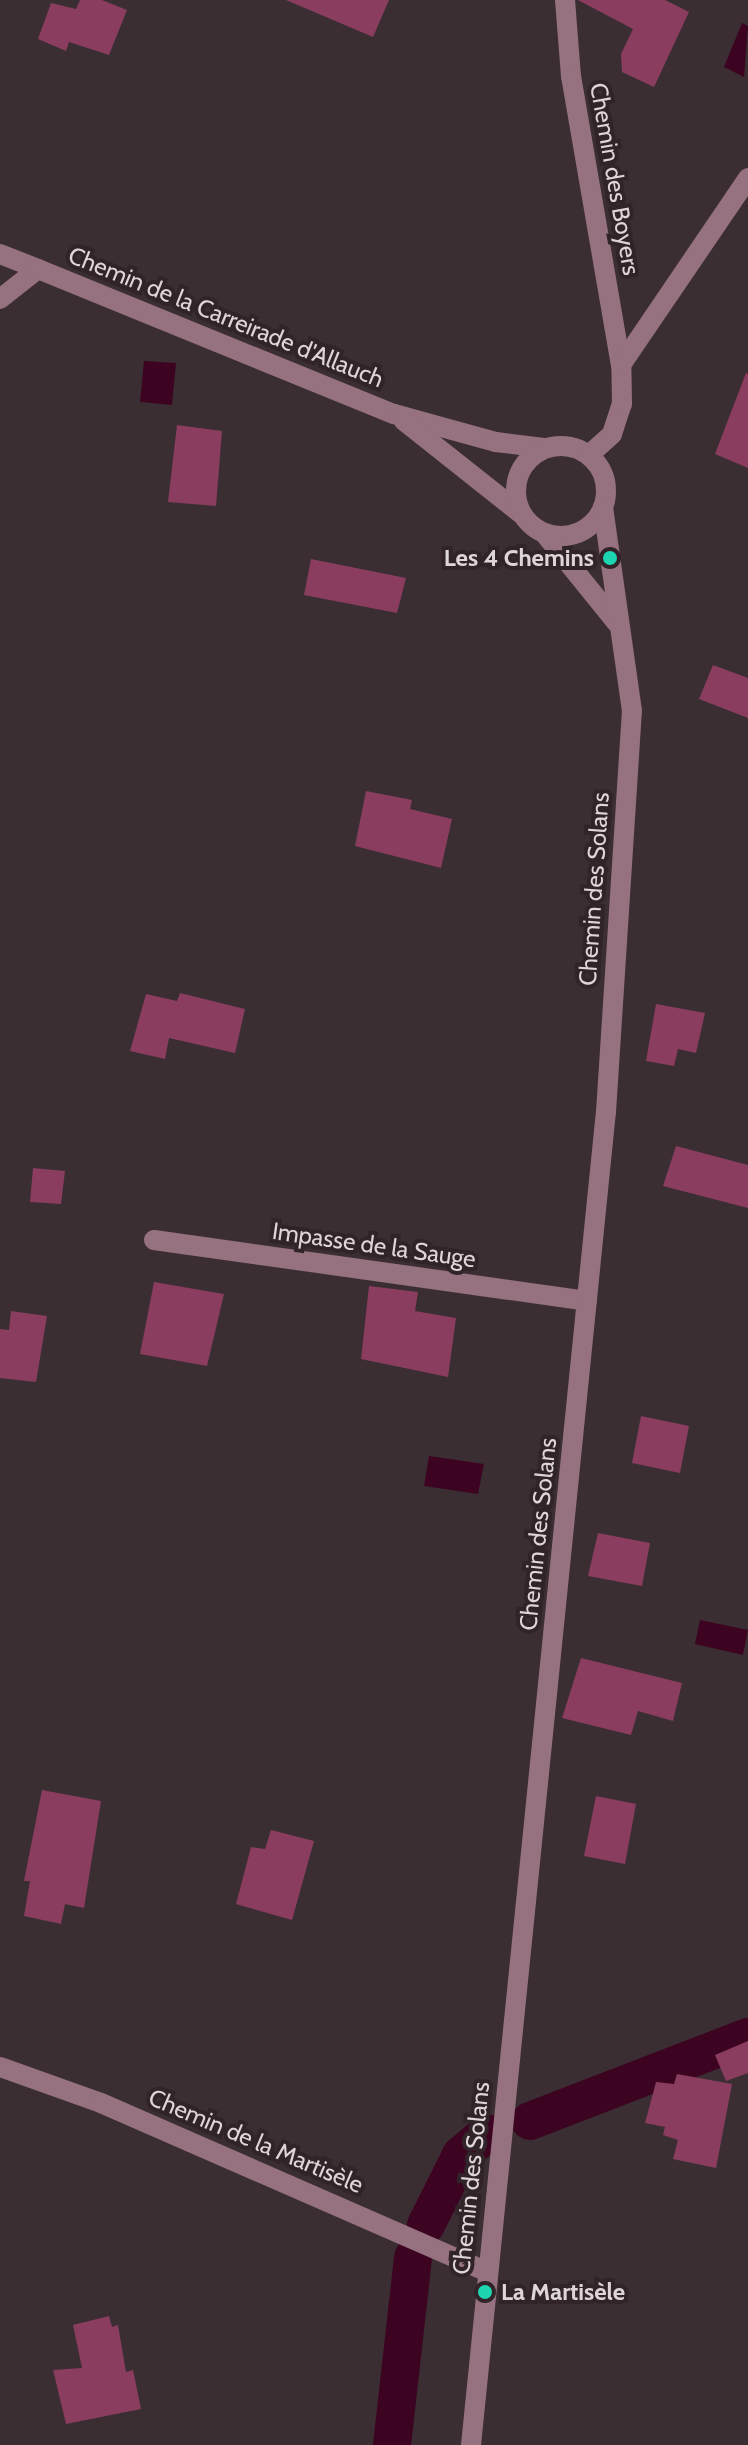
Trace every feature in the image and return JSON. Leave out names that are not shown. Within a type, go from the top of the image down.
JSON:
[{"type":"street","name":"Chemin des Boyers","points":[[565,0],[571,76],[621,365]]},
{"type":"street","points":[[589,455],[612,434],[622,404],[621,365],[748,178]]},
{"type":"street","points":[[0,254],[38,269]]},
{"type":"street","name":"Chemin de la Carreirade d'Allauch","points":[[0,299],[38,269],[394,414],[496,442],[544,448]]},
{"type":"street","name":"Chemin de la Carreirade d'Allauch","points":[[394,414],[521,514]]},
{"type":"street","points":[[544,533],[572,535],[596,519],[603,507],[604,478],[589,455],[575,447],[544,448],[531,456],[515,483],[521,514],[544,533],[620,626]]},
{"type":"street","name":"Chemin des Solans","points":[[471,2445],[606,1112],[632,711],[603,507]]},
{"type":"street","name":"Impasse de la Sauge","points":[[154,1240],[587,1301]]},
{"type":"street","name":"Chemin de la Martisèle","points":[[0,2067],[101,2103],[487,2272]]},
{"type":"shaded area","points":[[742,23],[748,26],[744,77],[724,67]]},
{"type":"shaded area","points":[[144,361],[176,363],[172,405],[140,402]]},
{"type":"shaded area","points":[[429,1456],[484,1464],[478,1494],[424,1486]]},
{"type":"shaded area","points":[[700,1620],[748,1630],[743,1655],[695,1644]]},
{"type":"building","points":[[80,0],[102,0],[127,10],[109,55],[69,42],[66,51],[38,39],[51,3],[76,9]]},
{"type":"building","points":[[286,0],[389,0],[373,37]]},
{"type":"building","points":[[578,0],[665,0],[689,12],[654,87],[622,72],[621,54],[633,29]]},
{"type":"building","points":[[748,374],[748,468],[715,454]]},
{"type":"building","points":[[177,425],[222,431],[216,506],[168,502]]},
{"type":"building","points":[[311,559],[406,578],[397,613],[304,595]]},
{"type":"building","points":[[713,665],[748,678],[748,718],[699,699]]},
{"type":"building","points":[[366,791],[412,800],[410,809],[452,819],[441,868],[355,846]]},
{"type":"building","points":[[180,993],[245,1009],[235,1053],[169,1038],[165,1059],[130,1051],[146,994],[177,1001]]},
{"type":"building","points":[[656,1004],[705,1013],[696,1053],[678,1049],[674,1066],[646,1061]]},
{"type":"building","points":[[676,1146],[748,1165],[748,1208],[663,1186]]},
{"type":"building","points":[[33,1168],[65,1171],[61,1204],[30,1202]]},
{"type":"building","points":[[154,1282],[224,1294],[207,1366],[140,1354]]},
{"type":"building","points":[[369,1286],[418,1292],[415,1311],[456,1318],[448,1377],[361,1359]]},
{"type":"building","points":[[11,1311],[47,1316],[36,1382],[0,1378],[0,1329],[9,1330]]},
{"type":"building","points":[[641,1416],[689,1426],[680,1473],[632,1463]]},
{"type":"building","points":[[598,1533],[650,1543],[642,1586],[588,1576]]},
{"type":"building","points":[[581,1658],[682,1683],[673,1721],[638,1711],[631,1735],[562,1718]]},
{"type":"building","points":[[42,1790],[101,1801],[84,1908],[65,1904],[61,1924],[24,1916],[30,1881],[24,1881]]},
{"type":"building","points":[[596,1796],[636,1804],[625,1864],[584,1856]]},
{"type":"building","points":[[271,1830],[314,1841],[292,1920],[236,1904],[251,1847],[265,1849]]},
{"type":"building","points":[[748,2041],[748,2073],[726,2081],[715,2055]]},
{"type":"building","points":[[677,2074],[732,2084],[716,2168],[673,2159],[678,2140],[663,2135],[665,2127],[645,2123],[656,2082],[674,2084]]},
{"type":"building","points":[[109,2316],[112,2327],[118,2325],[126,2372],[133,2370],[141,2409],[66,2424],[53,2370],[82,2368],[73,2325]]},
{"type":"waterway","points":[[530,2121],[748,2037]]},
{"type":"waterway","points":[[426,2225],[461,2155],[487,2133]]},
{"type":"waterway","points":[[392,2445],[413,2257]]},
{"type":"place","name":"Les 4 Chemins","points":[[610,558]]},
{"type":"place","name":"La Martisèle","points":[[485,2292]]}]
